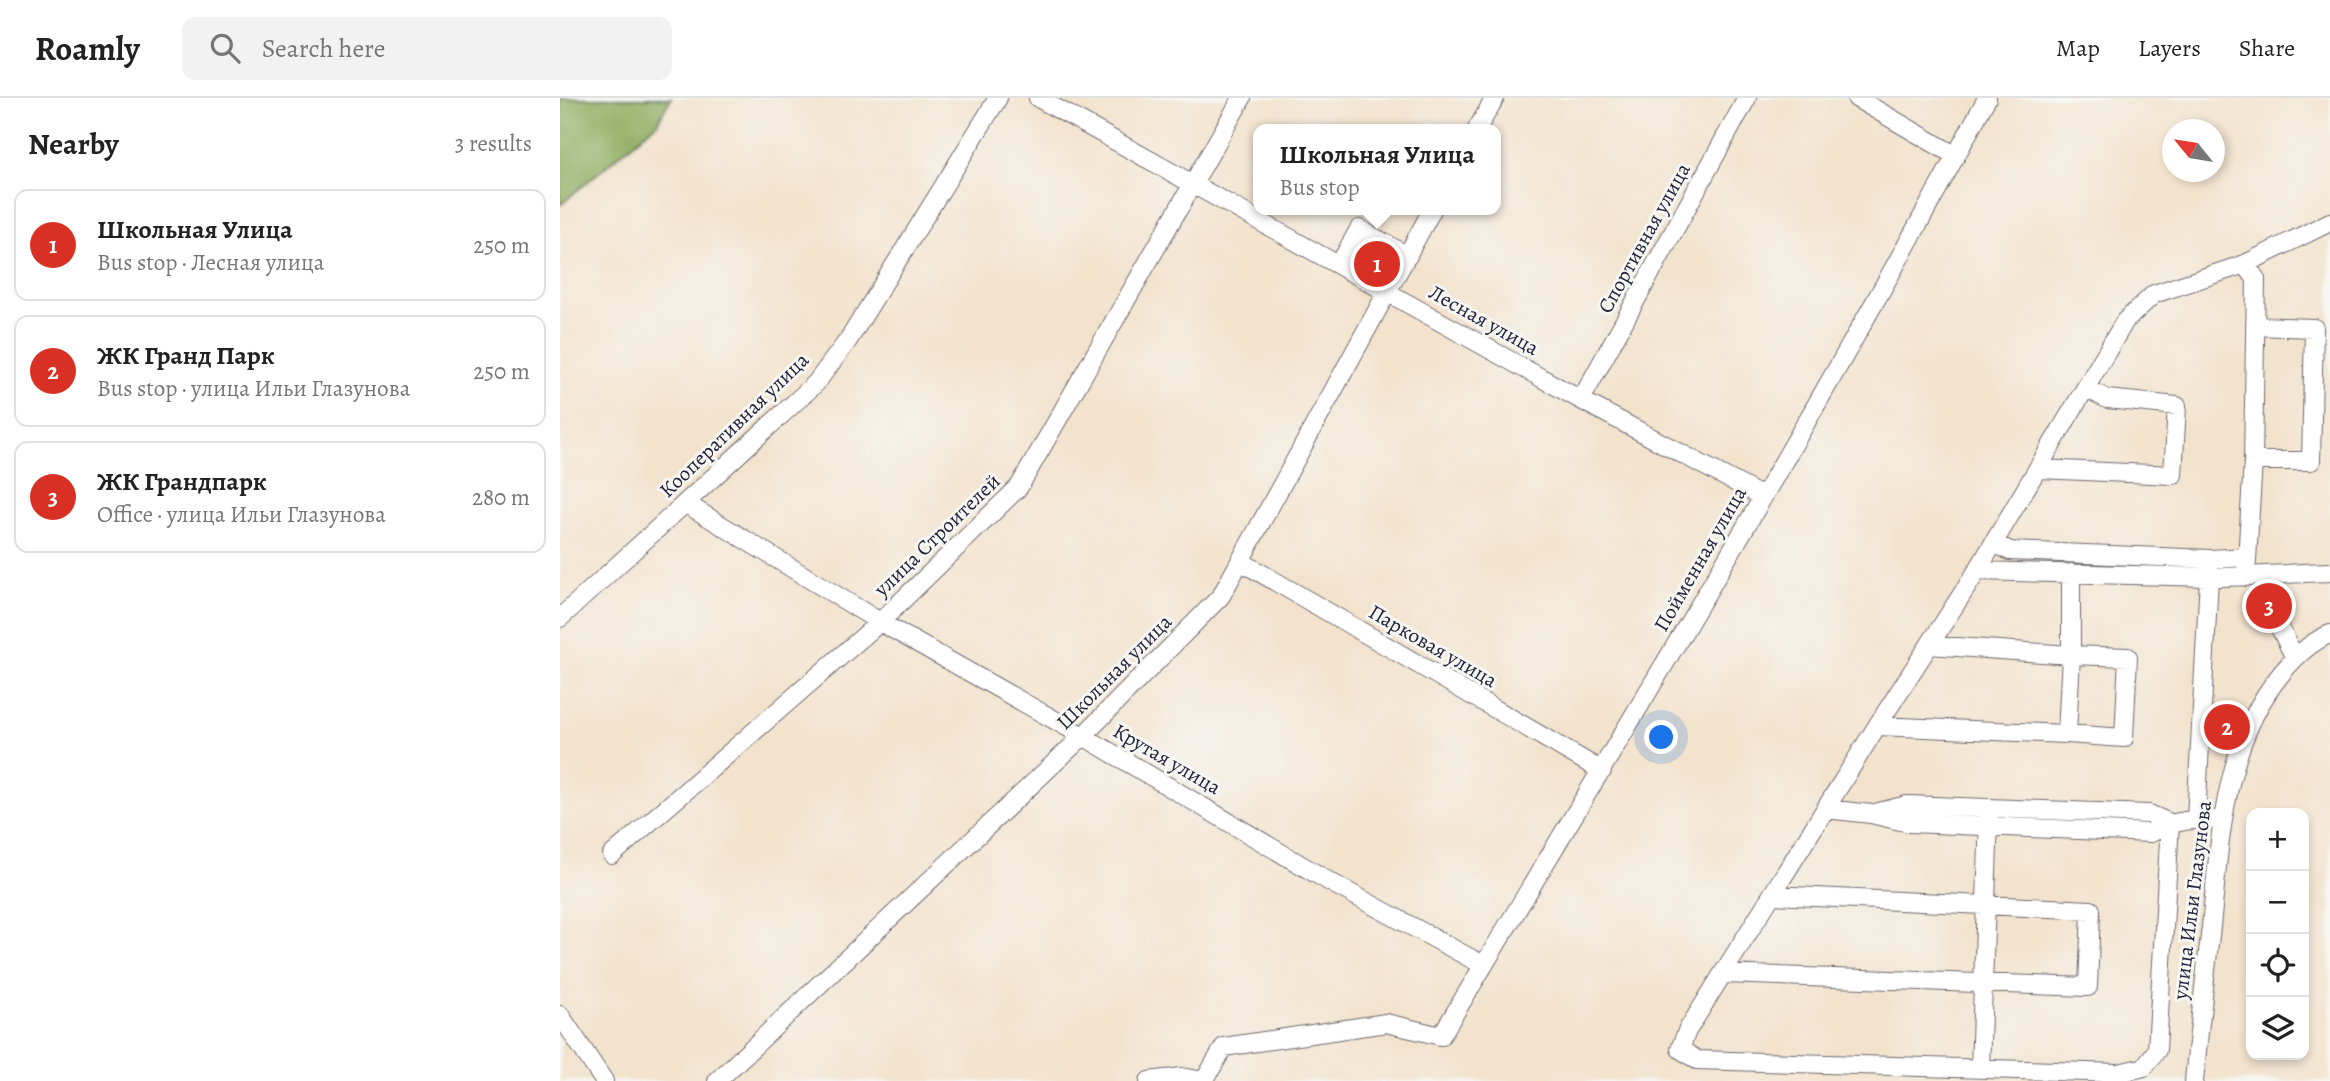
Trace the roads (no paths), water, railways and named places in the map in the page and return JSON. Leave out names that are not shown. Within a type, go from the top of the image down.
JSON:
[{"type":"street","name":"Кооперативная улица","points":[[560,618],[816,383],[849,339],[998,98]]},
{"type":"street","name":"Лесная улица","points":[[1038,98],[1581,400],[1763,497]]},
{"type":"street","name":"улица Строителей","points":[[612,855],[880,622],[1019,487],[1242,98]]},
{"type":"street","points":[[1481,124],[1496,98]]},
{"type":"street","name":"Спортивная улица","points":[[1581,400],[1747,98]]},
{"type":"street","points":[[1856,98],[1956,156]]},
{"type":"street","name":"Пойменная улица","points":[[1149,1081],[1182,1077],[1204,1081],[1224,1046],[1386,1023],[1441,1036],[1602,771],[1763,497],[1987,98]]},
{"type":"street","name":"Школьная улица","points":[[717,1081],[1083,736],[1222,596],[1429,215]]},
{"type":"street","points":[[2170,823],[2157,1050],[2144,1067],[2119,1073],[1697,1060],[1680,1049],[1687,1031],[1977,571],[2125,321],[2154,294],[2245,264],[2330,222]]},
{"type":"street","points":[[1339,265],[1359,229],[1408,256]]},
{"type":"street","points":[[2245,264],[2256,279],[2253,461],[2246,577]]},
{"type":"street","points":[[2253,461],[2311,461],[2314,328],[2255,326]]},
{"type":"street","points":[[2039,468],[2173,474],[2177,406],[2107,399],[2086,388]]},
{"type":"street","name":"Крутая улица","points":[[685,503],[880,622],[1083,736],[1330,882],[1483,965]]},
{"type":"street","points":[[1994,543],[2010,551],[2209,568],[2246,577],[2271,573],[2330,572]]},
{"type":"street","points":[[1977,571],[2071,573],[2209,568],[2247,557]]},
{"type":"street","name":"Парковая улица","points":[[1240,561],[1602,771]]},
{"type":"street","points":[[2196,819],[2209,568]]},
{"type":"street","points":[[2067,734],[2071,573]]},
{"type":"street","points":[[2279,626],[2295,658]]},
{"type":"street","name":"улица Ильи Глазунова","points":[[2194,1081],[2222,820],[2238,755],[2255,713],[2273,684],[2295,658],[2330,634]]},
{"type":"street","points":[[1877,726],[2123,738],[2128,657],[1929,645]]},
{"type":"street","points":[[1826,809],[1871,814],[1909,823],[1989,817],[2151,833],[2170,823],[2196,819],[2222,820]]},
{"type":"street","points":[[1980,1069],[1989,817]]},
{"type":"street","points":[[1723,974],[2088,987],[2091,910],[1773,895]]},
{"type":"street","points":[[560,1015],[604,1081]]},
{"type":"place","name":"Школьная Улица","points":[[1377,264]]},
{"type":"place","name":"ЖК Грандпарк","points":[[2269,606]]},
{"type":"place","name":"ЖК Гранд Парк","points":[[2227,727]]}]
